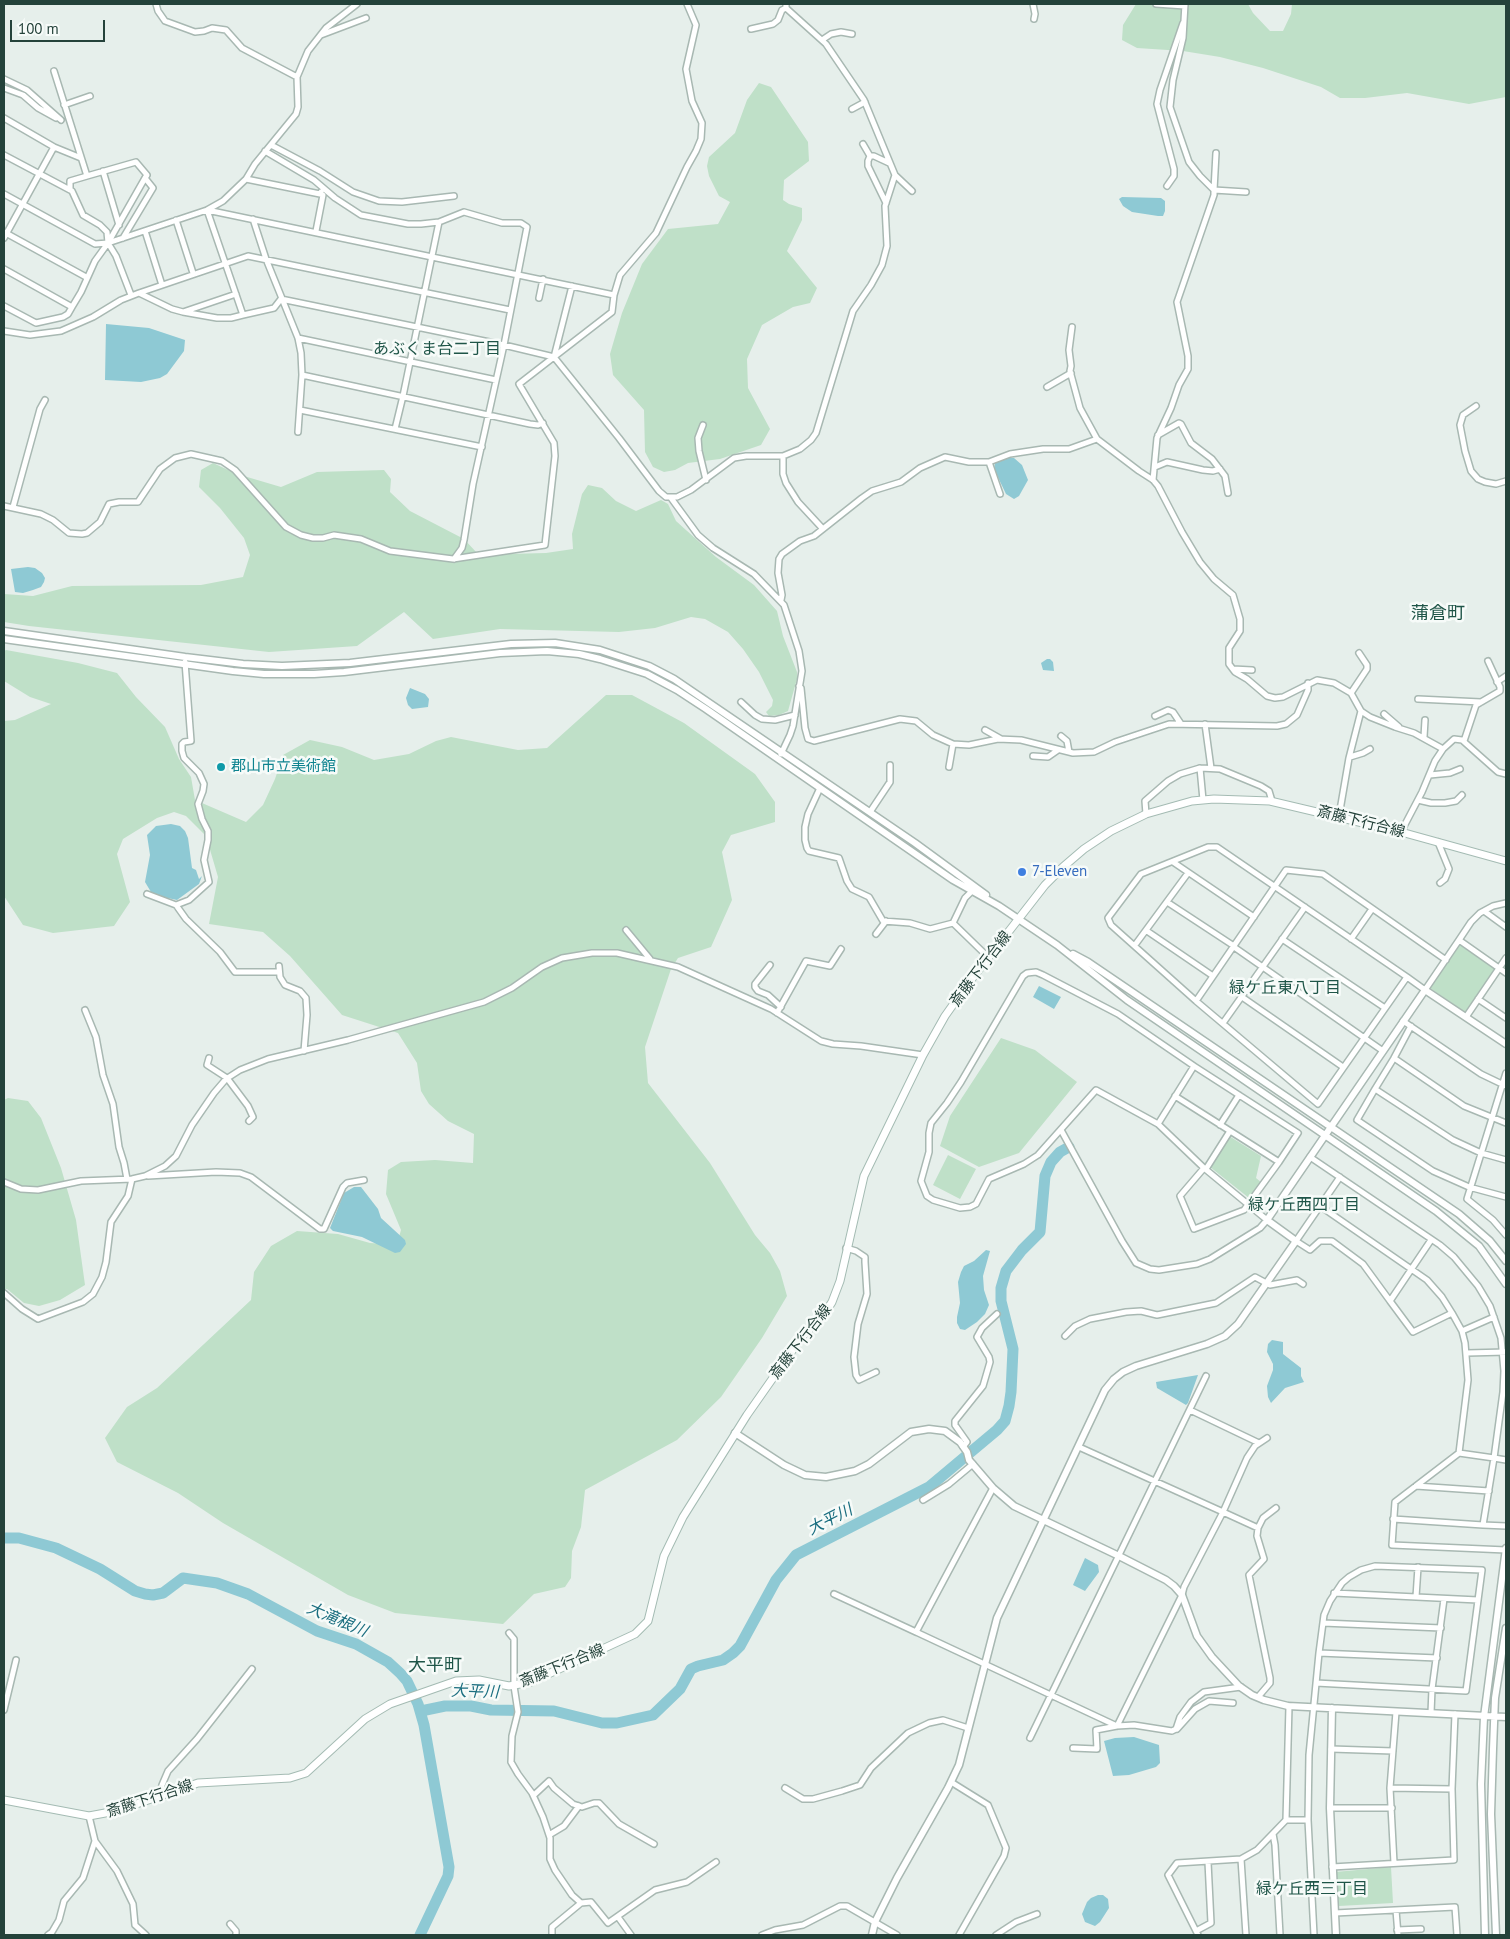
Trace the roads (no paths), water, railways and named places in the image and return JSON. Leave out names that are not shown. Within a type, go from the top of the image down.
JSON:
[{"type":"main road","name":"斎藤下行合線","points":[[4,1800],[89,1816],[116,1811],[198,1783],[284,1779],[301,1775],[312,1768],[365,1719],[393,1703],[463,1680],[479,1680],[514,1686],[537,1680],[630,1638],[645,1625],[650,1614],[664,1556],[674,1534],[735,1432],[801,1338],[825,1313],[832,1302],[840,1282],[846,1248],[864,1176],[923,1055],[945,1016],[988,957],[1045,885],[1077,855],[1111,830],[1146,814],[1202,800],[1242,799],[1272,801],[1339,816],[1506,861]]},
{"type":"street","points":[[156,4],[158,11],[165,21],[195,32],[204,32],[212,28],[226,30],[242,48],[297,77]]},
{"type":"street","points":[[4,194],[96,244],[108,243],[145,231],[206,210],[223,201],[246,179],[255,164],[296,114],[298,107],[297,77],[308,51],[318,36],[357,4]]},
{"type":"street","points":[[4,506],[40,514],[54,520],[69,533],[87,533],[100,522],[109,504],[138,502],[160,469],[175,458],[191,454],[222,461],[235,470],[286,527],[301,535],[313,538],[334,535],[354,538],[390,551],[453,559],[545,545],[555,450],[553,439],[519,384],[612,312],[614,295],[620,275],[656,233],[702,139],[702,123],[692,101],[686,69],[696,25],[688,4]]},
{"type":"street","points":[[1033,4],[1036,14],[1034,19]]},
{"type":"street","points":[[1156,4],[1185,5],[1183,38],[1173,80],[1170,107],[1189,162],[1214,190],[1246,192]]},
{"type":"street","points":[[751,30],[773,24],[778,20],[786,6],[822,40],[865,102],[879,132],[895,175],[912,191]]},
{"type":"street","points":[[318,36],[366,18]]},
{"type":"street","points":[[1167,186],[1174,176],[1174,169],[1157,104],[1184,21]]},
{"type":"street","points":[[822,40],[831,34],[841,32],[852,34]]},
{"type":"street","points":[[54,71],[87,176]]},
{"type":"street","points":[[4,79],[27,90],[61,120],[38,108],[23,95],[4,88]]},
{"type":"street","points":[[64,105],[90,96]]},
{"type":"street","points":[[852,109],[865,102]]},
{"type":"street","points":[[4,118],[54,147],[81,158]]},
{"type":"street","points":[[863,144],[870,156],[868,166],[886,203]]},
{"type":"street","points":[[271,145],[320,171],[353,192],[379,201],[402,202],[454,196]]},
{"type":"street","points":[[54,147],[5,234],[86,277]]},
{"type":"street","points":[[265,152],[314,180],[322,191],[323,195],[316,232]]},
{"type":"street","points":[[1153,480],[1156,468],[1158,435],[1171,408],[1178,385],[1188,369],[1188,356],[1177,302],[1214,195],[1216,153]]},
{"type":"street","points":[[4,155],[72,191],[83,215],[100,225],[107,232],[108,243],[116,256],[132,295]]},
{"type":"street","points":[[870,156],[878,157],[889,163]]},
{"type":"street","points":[[4,306],[36,323],[63,318],[68,314],[81,292],[86,277],[95,261],[108,243],[147,175],[136,162],[70,181],[70,190]]},
{"type":"street","points":[[103,171],[119,224]]},
{"type":"street","points":[[281,300],[504,344],[554,357],[619,438],[659,492],[666,497],[677,497],[706,480],[734,458],[746,456],[783,456],[800,449],[816,433],[854,311],[872,285],[882,265],[887,246],[886,203],[895,175]]},
{"type":"street","points":[[123,238],[153,188],[145,178]]},
{"type":"street","points":[[246,179],[322,191],[360,215],[408,224],[439,222],[464,212],[502,222],[526,224],[527,227],[504,344],[473,484],[464,540],[462,548],[453,559]]},
{"type":"street","points":[[206,210],[253,218],[614,295]]},
{"type":"street","points":[[206,210],[243,315]]},
{"type":"street","points":[[253,218],[281,300],[298,338],[301,352],[302,374],[298,432]]},
{"type":"street","points":[[176,220],[193,273]]},
{"type":"street","points":[[395,429],[439,222]]},
{"type":"street","points":[[145,231],[162,285]]},
{"type":"street","points":[[4,331],[30,335],[61,331],[86,321],[132,295],[248,256],[510,310]]},
{"type":"street","points":[[4,270],[72,307]]},
{"type":"street","points":[[539,298],[543,279]]},
{"type":"street","points":[[554,357],[572,286]]},
{"type":"street","points":[[139,293],[172,309],[216,318],[230,318],[274,308],[281,300]]},
{"type":"street","points":[[183,312],[236,294]]},
{"type":"street","points":[[1072,327],[1069,350],[1071,373],[1080,408],[1097,440],[1139,472],[1153,480],[1200,562],[1214,579],[1233,595],[1240,619],[1240,631],[1229,648],[1229,664],[1233,669],[1270,697],[1283,697],[1317,680],[1326,680],[1340,685],[1351,693],[1361,711],[1370,717],[1424,737],[1443,748]]},
{"type":"street","points":[[298,338],[496,380]]},
{"type":"street","points":[[1047,387],[1071,373]]},
{"type":"street","points":[[302,374],[538,425],[543,423]]},
{"type":"street","points":[[13,507],[40,409],[45,400]]},
{"type":"street","points":[[1476,406],[1463,415],[1460,424],[1464,451],[1471,471],[1478,479],[1485,482],[1496,484],[1506,481]]},
{"type":"street","points":[[300,410],[482,447]]},
{"type":"street","points":[[1158,435],[1179,423],[1181,424],[1192,443],[1212,459],[1225,476],[1228,494]]},
{"type":"street","points":[[703,425],[698,438],[698,451],[706,480]]},
{"type":"street","points":[[779,759],[790,736],[802,671],[799,651],[781,600],[782,595],[778,573],[779,559],[782,554],[793,545],[814,536],[872,491],[901,482],[914,471],[945,457],[969,462],[989,462],[1010,454],[1044,449],[1069,449],[1097,440]]},
{"type":"street","points":[[783,456],[783,474],[786,483],[798,502],[823,529]]},
{"type":"street","points":[[989,462],[1000,494]]},
{"type":"street","points":[[1156,468],[1167,462],[1203,470],[1213,471],[1220,469]]},
{"type":"street","points":[[671,498],[688,523],[706,542],[754,574],[774,596],[781,600]]},
{"type":"street","points":[[4,631],[243,664],[316,666],[511,644],[555,643],[600,650],[649,666],[706,699],[956,871],[1018,920],[1088,962],[1459,1214],[1490,1241],[1506,1261]]},
{"type":"street","points":[[4,639],[264,674],[314,674],[519,651],[579,654],[622,665],[662,682],[706,709],[953,880],[999,906]]},
{"type":"street","points":[[1351,693],[1367,669],[1367,664],[1360,653]]},
{"type":"street","points":[[176,905],[189,900],[209,882],[204,860],[208,831],[198,804],[204,784],[202,777],[184,758],[182,750],[182,744],[191,741],[185,657]]},
{"type":"street","points":[[1464,741],[1473,709],[1481,702],[1499,693],[1500,687],[1488,661]]},
{"type":"street","points":[[1233,669],[1252,670]]},
{"type":"street","points":[[1498,682],[1506,676]]},
{"type":"street","points":[[799,686],[801,688],[808,739],[819,741],[890,720],[900,719],[916,721],[933,735],[953,744],[969,745],[1001,739],[1021,740],[1069,752],[1094,752],[1114,742],[1169,724],[1277,726],[1286,724],[1297,715],[1305,698],[1308,684]]},
{"type":"street","points":[[1418,699],[1481,702]]},
{"type":"street","points":[[741,702],[762,719],[775,720],[795,715]]},
{"type":"street","points":[[1155,716],[1168,710],[1172,712],[1181,724]]},
{"type":"street","points":[[1339,816],[1350,756],[1361,711]]},
{"type":"street","points":[[1384,714],[1401,729]]},
{"type":"street","points":[[1424,737],[1425,720]]},
{"type":"street","points":[[1205,724],[1211,768]]},
{"type":"street","points":[[985,730],[1001,739]]},
{"type":"street","points":[[1061,736],[1067,741],[1069,752]]},
{"type":"street","points":[[1401,832],[1435,762],[1443,748],[1454,739],[1464,741],[1498,772],[1506,774]]},
{"type":"street","points":[[949,767],[953,744]]},
{"type":"street","points":[[1350,756],[1370,749]]},
{"type":"street","points":[[1034,756],[1048,757],[1058,750]]},
{"type":"street","points":[[870,812],[890,782],[890,765]]},
{"type":"street","points":[[1200,768],[1202,800]]},
{"type":"street","points":[[1146,814],[1145,801],[1168,781],[1180,774],[1200,768],[1211,768],[1228,772],[1261,786],[1269,791],[1272,801]]},
{"type":"street","points":[[1430,775],[1450,774],[1460,769]]},
{"type":"street","points":[[820,788],[808,814],[805,827],[807,848],[814,852],[839,858],[842,862],[846,881],[852,889],[869,897],[883,921],[910,923],[930,928],[952,923],[965,898],[972,891]]},
{"type":"street","points":[[1418,800],[1431,803],[1445,803],[1456,801],[1462,795]]},
{"type":"street","points":[[1438,842],[1450,869],[1445,879],[1440,883]]},
{"type":"street","points":[[1407,977],[1318,1104],[1196,1001],[1111,925],[1108,918],[1141,874],[1208,847],[1217,847],[1506,1044]]},
{"type":"street","points":[[1173,862],[1254,917]]},
{"type":"street","points":[[1196,1001],[1286,870],[1323,874],[1446,960]]},
{"type":"street","points":[[1135,946],[1188,873]]},
{"type":"street","points":[[147,894],[176,905],[186,920],[220,952],[235,972],[279,969],[280,977],[285,985],[300,991],[306,998],[304,1051]]},
{"type":"street","points":[[1167,902],[1234,946],[1383,1051]]},
{"type":"street","points":[[1061,1130],[1136,1263],[1143,1267],[1159,1270],[1204,1262],[1260,1228],[1267,1220],[1475,918],[1484,911],[1506,903]]},
{"type":"street","points":[[1223,1023],[1305,907]]},
{"type":"street","points":[[1351,939],[1372,909]]},
{"type":"street","points":[[1484,911],[1506,927]]},
{"type":"street","points":[[876,934],[886,921]]},
{"type":"street","points":[[952,923],[988,957]]},
{"type":"street","points":[[626,930],[650,960]]},
{"type":"street","points":[[1147,931],[1213,976]]},
{"type":"street","points":[[1282,939],[1385,1008]]},
{"type":"street","points":[[1459,940],[1506,973]]},
{"type":"street","points":[[1057,945],[1127,1000],[1436,1212],[1479,1246],[1506,1284]]},
{"type":"street","points":[[777,1012],[806,961],[810,960],[830,966],[841,949]]},
{"type":"street","points":[[145,1176],[165,1166],[176,1156],[192,1125],[214,1093],[227,1078],[252,1064],[484,1002],[512,988],[542,967],[562,958],[592,953],[617,953],[678,967],[742,994],[777,1012],[822,1041],[923,1055]]},
{"type":"street","points":[[1466,1017],[1506,958]]},
{"type":"street","points":[[770,965],[755,984],[755,987],[758,992],[768,995],[781,1007]]},
{"type":"street","points":[[1230,1131],[1205,1169],[1180,1196],[1194,1229],[1244,1210],[1249,1204],[1279,1162],[1298,1132],[1194,1066],[1118,1014],[1043,975],[1036,972],[1027,973],[1023,976],[947,1103],[931,1123],[929,1152],[921,1181],[922,1189],[933,1200],[960,1208],[976,1204],[990,1179],[1024,1164],[1038,1155],[1096,1090],[1158,1124],[1205,1169],[1249,1204],[1267,1220],[1296,1241],[1310,1250],[1320,1241],[1332,1241],[1363,1264],[1412,1332],[1452,1313]]},
{"type":"street","points":[[1242,998],[1343,1067]]},
{"type":"street","points":[[1478,999],[1506,1018]]},
{"type":"street","points":[[4,1293],[22,1309],[38,1319],[83,1302],[93,1294],[102,1277],[106,1262],[111,1222],[128,1196],[129,1179],[119,1147],[113,1104],[103,1075],[96,1037],[85,1010]]},
{"type":"street","points":[[1403,1021],[1481,1074],[1504,1085]]},
{"type":"street","points":[[1411,1026],[1357,1120],[1433,1171],[1469,1188],[1506,1197]]},
{"type":"street","points":[[209,1058],[207,1065],[209,1068],[234,1084],[253,1116],[249,1122]]},
{"type":"street","points":[[1394,1058],[1464,1106],[1506,1123]]},
{"type":"street","points":[[1158,1124],[1194,1066]]},
{"type":"street","points":[[1506,1073],[1504,1085],[1467,1199],[1493,1220],[1506,1235]]},
{"type":"street","points":[[1375,1089],[1443,1135],[1481,1153],[1506,1160]]},
{"type":"street","points":[[1220,1125],[1239,1095]]},
{"type":"street","points":[[1175,1096],[1279,1162]]},
{"type":"street","points":[[1310,1157],[1454,1257],[1470,1274],[1494,1317],[1504,1352],[1504,1392],[1483,1524]]},
{"type":"street","points":[[4,1182],[21,1189],[38,1190],[81,1181],[216,1172],[240,1173],[251,1177],[320,1229],[324,1229],[347,1183],[364,1180]]},
{"type":"street","points":[[872,1935],[875,1922],[897,1878],[951,1782],[959,1764],[997,1618],[1044,1522],[1098,1403],[1114,1379],[1123,1372],[1136,1366],[1207,1344],[1225,1336],[1238,1324],[1340,1177]]},
{"type":"street","points":[[1320,1206],[1435,1288],[1462,1331],[1468,1380],[1459,1453],[1395,1502],[1392,1544],[1506,1549],[1484,1717],[1481,1784],[1486,1935]]},
{"type":"street","points":[[1390,1301],[1431,1240]]},
{"type":"street","points":[[846,1248],[856,1251],[865,1257],[867,1294],[858,1324],[854,1358],[856,1375],[858,1380],[876,1372]]},
{"type":"street","points":[[1065,1336],[1075,1326],[1090,1319],[1141,1311],[1157,1315],[1216,1303],[1255,1277],[1270,1285],[1297,1280],[1303,1284]]},
{"type":"street","points":[[965,1449],[967,1442],[955,1421],[983,1386],[990,1362],[977,1337],[982,1328],[997,1314]]},
{"type":"street","points":[[1462,1331],[1494,1317]]},
{"type":"street","points":[[1466,1353],[1504,1352]]},
{"type":"street","points":[[1030,1738],[1206,1376]]},
{"type":"street","points":[[1190,1410],[1259,1443]]},
{"type":"street","points":[[735,1432],[784,1465],[805,1475],[816,1477],[855,1471],[869,1464],[912,1432],[929,1429],[945,1431],[965,1449],[971,1462],[992,1488],[1014,1506],[1166,1580],[1182,1595],[1197,1636],[1212,1657],[1241,1687],[1258,1697],[1276,1704],[1290,1706],[1506,1717]]},
{"type":"street","points":[[1117,1726],[1247,1458],[1259,1443],[1267,1438]]},
{"type":"street","points":[[1079,1447],[1258,1528]]},
{"type":"street","points":[[1459,1453],[1506,1460]]},
{"type":"street","points":[[923,1500],[949,1484],[971,1462]]},
{"type":"street","points":[[1416,1486],[1489,1491]]},
{"type":"street","points":[[916,1632],[992,1488]]},
{"type":"street","points":[[1258,1697],[1270,1683],[1249,1575],[1264,1559],[1257,1536],[1258,1528],[1263,1518],[1276,1508]]},
{"type":"street","points":[[1393,1519],[1506,1526]]},
{"type":"street","points":[[1314,1935],[1308,1820],[1309,1755],[1312,1707],[1323,1623],[1334,1593],[1349,1577],[1368,1568],[1383,1566],[1482,1570],[1466,1691],[1316,1683]]},
{"type":"street","points":[[1416,1597],[1418,1567]]},
{"type":"street","points":[[1334,1593],[1478,1600]]},
{"type":"street","points":[[834,1594],[1117,1726]]},
{"type":"street","points":[[1431,1713],[1432,1689],[1444,1599]]},
{"type":"street","points":[[1323,1623],[1441,1628]]},
{"type":"street","points":[[1496,1935],[1491,1814],[1494,1717],[1506,1628]]},
{"type":"street","points":[[509,1633],[514,1639],[514,1686],[518,1712],[512,1736],[511,1762],[534,1796],[549,1835],[550,1859],[555,1870],[572,1895],[581,1903]]},
{"type":"street","points":[[1319,1653],[1437,1658]]},
{"type":"street","points":[[4,1710],[16,1660]]},
{"type":"street","points":[[160,1795],[162,1784],[168,1771],[197,1739],[252,1669]]},
{"type":"street","points":[[1176,1729],[1180,1717],[1191,1702],[1204,1692],[1241,1687]]},
{"type":"street","points":[[1073,1748],[1097,1749],[1096,1730],[1134,1725],[1172,1731],[1195,1709],[1209,1701],[1233,1703]]},
{"type":"street","points":[[1208,1862],[1211,1923],[1197,1933],[1168,1875],[1176,1863],[1241,1859],[1257,1850],[1286,1820],[1290,1706]]},
{"type":"street","points":[[1332,1708],[1330,1808],[1336,1935]]},
{"type":"street","points":[[1394,1863],[1390,1788],[1396,1712]]},
{"type":"street","points":[[1332,1867],[1454,1860],[1452,1789],[1455,1714]]},
{"type":"street","points":[[785,1788],[803,1799],[813,1799],[851,1788],[860,1784],[872,1768],[908,1733],[938,1720],[953,1722],[968,1728]]},
{"type":"street","points":[[1331,1749],[1393,1751]]},
{"type":"street","points":[[534,1796],[549,1781],[569,1801],[582,1807],[599,1803],[619,1824],[654,1844]]},
{"type":"street","points":[[951,1782],[988,1805],[1006,1848],[1004,1856],[959,1935]]},
{"type":"street","points":[[1390,1788],[1452,1789]]},
{"type":"street","points":[[549,1835],[564,1826],[579,1806]]},
{"type":"street","points":[[1330,1808],[1392,1808]]},
{"type":"street","points":[[89,1816],[95,1841],[117,1871],[133,1904],[135,1925],[146,1935]]},
{"type":"street","points":[[1286,1820],[1308,1820]]},
{"type":"street","points":[[1272,1834],[1275,1845],[1280,1935]]},
{"type":"street","points":[[48,1935],[59,1920],[64,1901],[83,1878],[95,1841]]},
{"type":"street","points":[[1241,1859],[1246,1935]]},
{"type":"street","points":[[552,1935],[552,1926],[581,1903],[591,1902],[608,1923],[655,1890],[687,1882],[716,1862]]},
{"type":"street","points":[[762,1935],[775,1930],[803,1925],[840,1906],[847,1906],[897,1935]]},
{"type":"street","points":[[1335,1913],[1455,1907],[1457,1935]]},
{"type":"street","points":[[1396,1910],[1398,1933],[1421,1929]]},
{"type":"street","points":[[996,1935],[1016,1922],[1037,1914]]},
{"type":"street","points":[[618,1917],[631,1935]]},
{"type":"street","points":[[230,1924],[236,1931],[236,1935]]},
{"type":"water","points":[[1122,197],[1161,198],[1165,201],[1165,211],[1163,216],[1132,212],[1123,206],[1119,199]]},
{"type":"water","points":[[106,324],[149,328],[185,340],[184,351],[167,374],[160,378],[141,382],[105,380]]},
{"type":"water","points":[[1014,458],[1022,465],[1028,480],[1019,496],[1014,499],[1006,494],[994,469],[995,463]]},
{"type":"water","points":[[35,568],[42,573],[45,578],[44,582],[41,587],[33,590],[23,593],[15,592],[11,569]]},
{"type":"water","points":[[1047,659],[1053,662],[1054,671],[1043,670],[1041,663]]},
{"type":"water","points":[[410,688],[425,694],[429,699],[428,707],[412,709],[408,705],[406,698]]},
{"type":"water","points":[[171,824],[180,826],[185,831],[188,838],[192,868],[196,870],[199,879],[202,876],[199,884],[177,900],[158,896],[151,892],[145,882],[150,855],[147,835],[156,826]]},
{"type":"water","points":[[1039,986],[1061,997],[1054,1009],[1033,997]]},
{"type":"water","points":[[354,1187],[361,1187],[378,1209],[381,1218],[405,1240],[406,1244],[400,1252],[395,1253],[362,1237],[333,1231],[330,1228],[344,1193]]},
{"type":"water","points":[[986,1250],[990,1251],[983,1276],[984,1290],[989,1305],[985,1314],[977,1322],[965,1330],[960,1329],[957,1317],[960,1303],[958,1282],[961,1272],[964,1266],[974,1261]]},
{"type":"water","points":[[1272,1340],[1283,1342],[1283,1354],[1301,1368],[1301,1376],[1304,1382],[1285,1388],[1271,1403],[1268,1397],[1267,1386],[1273,1370],[1273,1364],[1267,1352],[1268,1344]]},
{"type":"water","points":[[1198,1375],[1186,1405],[1157,1388],[1156,1382]]},
{"type":"water","points":[[1085,1558],[1098,1565],[1099,1572],[1085,1591],[1073,1585]]},
{"type":"water","points":[[1134,1737],[1159,1745],[1160,1763],[1156,1767],[1129,1775],[1113,1776],[1104,1741],[1115,1738]]},
{"type":"water","points":[[1098,1895],[1103,1895],[1108,1899],[1109,1908],[1095,1926],[1085,1922],[1082,1914],[1087,1902]]},
{"type":"waterway","name":"大平川","points":[[421,1711],[445,1706],[471,1706],[491,1710],[554,1711],[602,1723],[617,1723],[653,1715],[680,1689],[691,1669],[723,1660],[740,1646],[776,1580],[796,1555],[929,1487],[997,1430],[1005,1421],[1009,1406],[1013,1349],[1001,1301],[1001,1288],[1006,1271],[1022,1250],[1040,1232],[1045,1176],[1051,1162],[1060,1152],[1069,1147]]},
{"type":"waterway","name":"大滝根川","points":[[4,1538],[19,1538],[56,1548],[100,1569],[135,1591],[145,1594],[163,1593],[183,1578],[217,1583],[248,1594],[317,1631],[356,1644],[388,1662],[400,1673],[407,1681],[418,1704],[424,1725],[449,1867],[448,1876],[420,1935]]},
{"type":"place","name":"郡山市立美術館","points":[[221,767]]},
{"type":"place","name":"7-Eleven","points":[[1022,872]]},
{"type":"district","name":"あぶくま台二丁目","points":[[437,349]]},
{"type":"district","name":"蒲倉町","points":[[1438,614]]},
{"type":"district","name":"緑ケ丘東八丁目","points":[[1285,988]]},
{"type":"district","name":"緑ケ丘西四丁目","points":[[1304,1205]]},
{"type":"district","name":"大平町","points":[[435,1666]]},
{"type":"district","name":"緑ケ丘西三丁目","points":[[1312,1889]]}]
